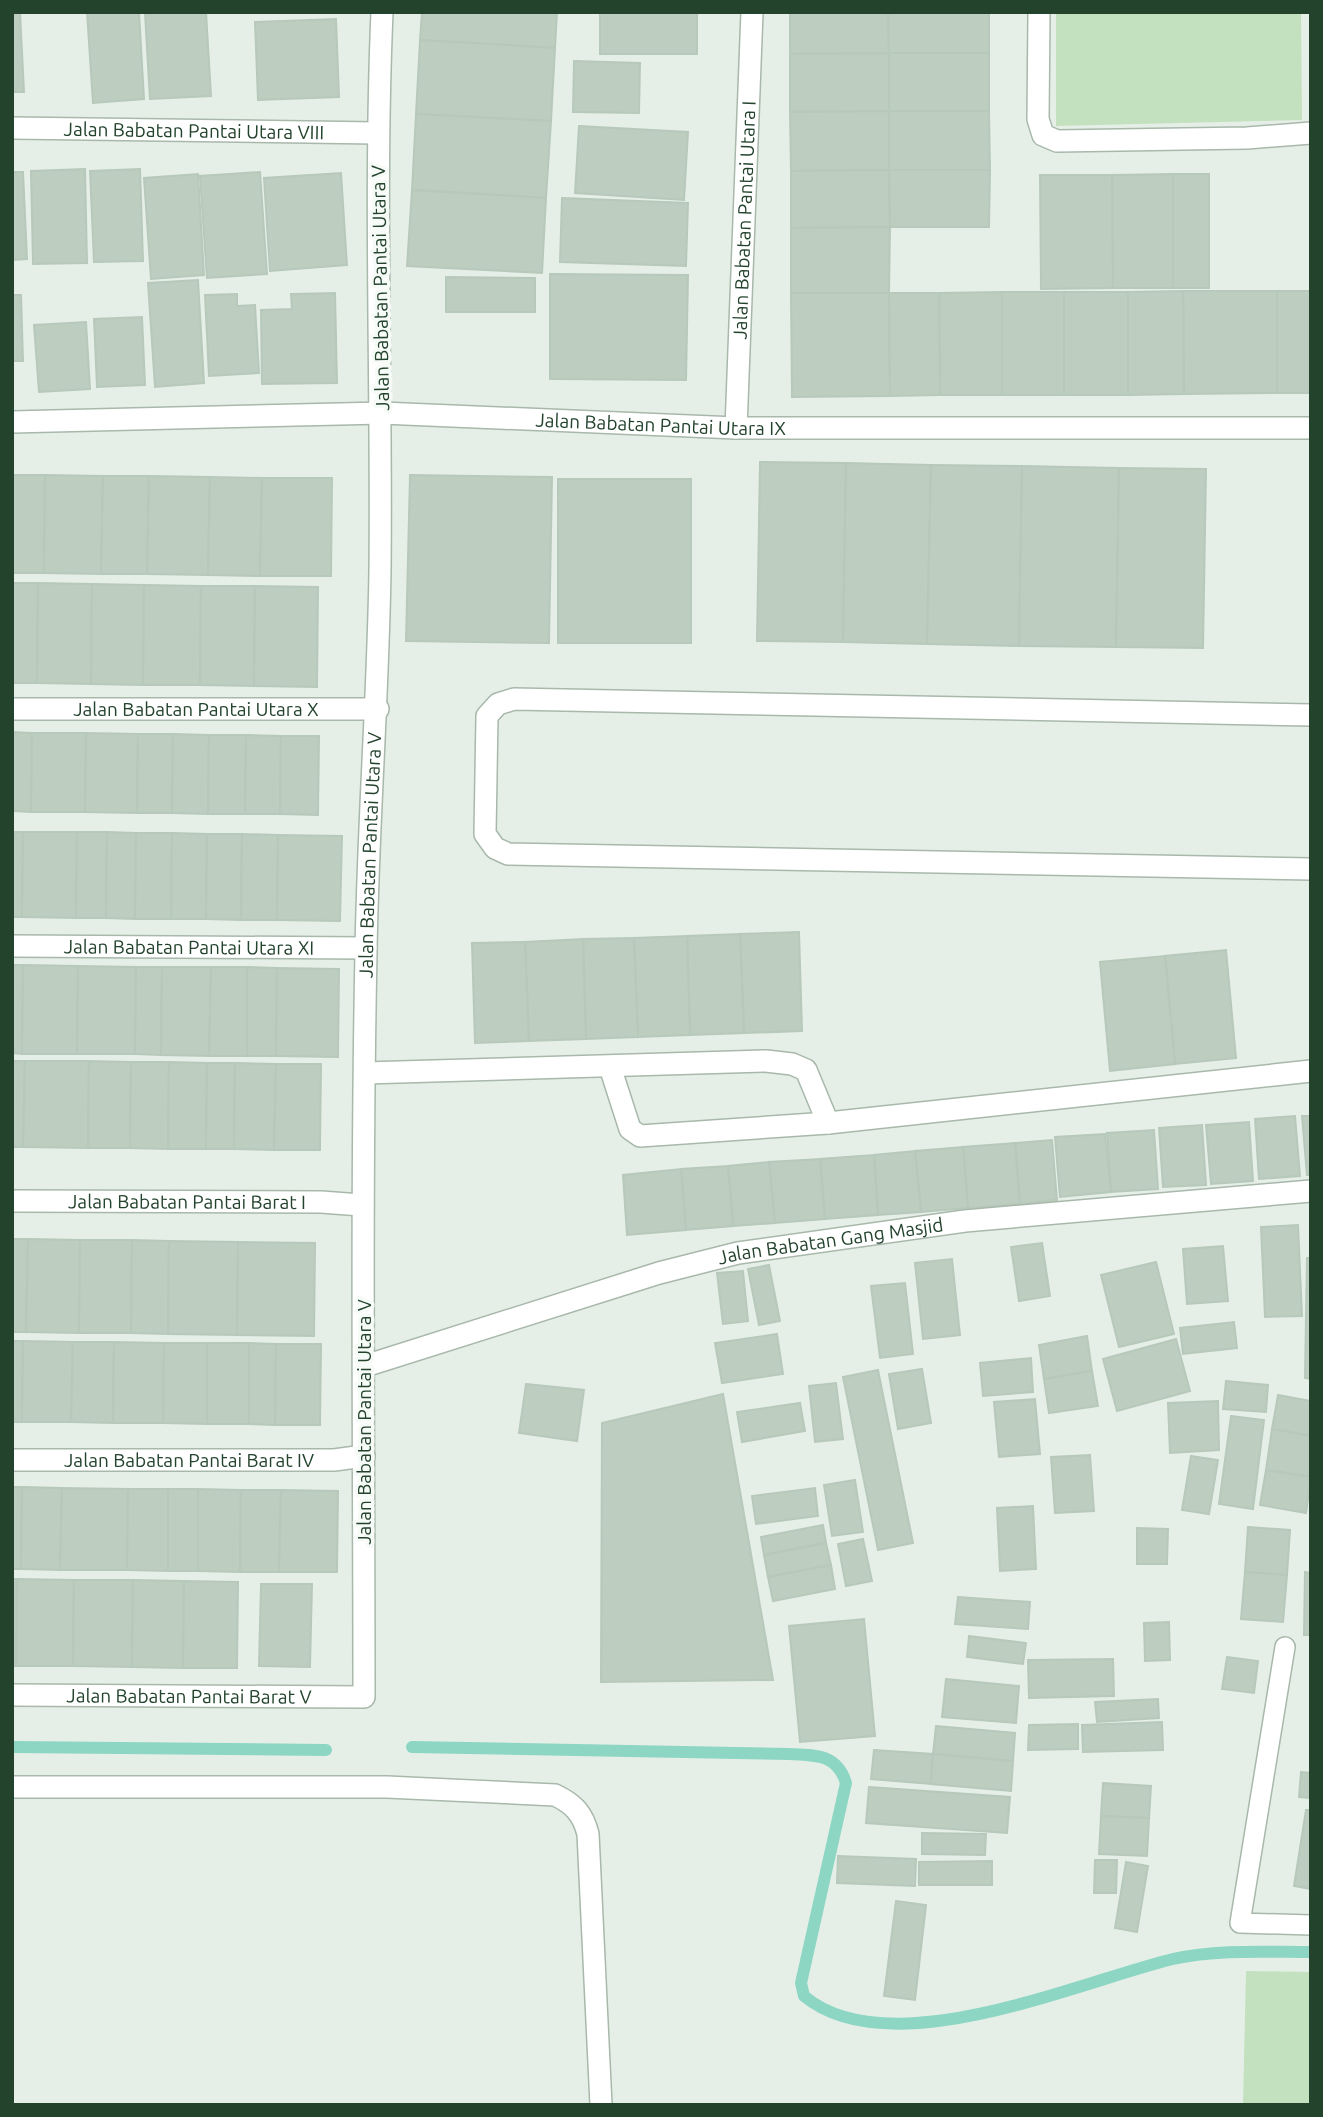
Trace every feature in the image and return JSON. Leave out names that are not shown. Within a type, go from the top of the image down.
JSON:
[{"type":"street","name":"Jalan Babatan Pantai Utara V","points":[[364,1698],[365,1366],[361,1205],[366,948],[378,709],[382,413],[377,133],[382,12]]},
{"type":"street","name":"Jalan Babatan Pantai Utara I","points":[[736,428],[752,12]]},
{"type":"street","points":[[1039,12],[1038,119],[1043,135],[1057,141],[1247,138],[1311,133]]},
{"type":"street","name":"Jalan Babatan Pantai Utara VIII","points":[[12,128],[377,133]]},
{"type":"street","name":"Jalan Babatan Pantai Utara IX","points":[[12,422],[382,413],[736,428],[1311,428]]},
{"type":"street","points":[[1311,715],[514,699],[498,704],[487,716],[485,834],[495,848],[508,854],[1311,869]]},
{"type":"street","name":"Jalan Babatan Pantai Utara X","points":[[12,709],[378,709]]},
{"type":"street","name":"Jalan Babatan Pantai Utara XI","points":[[12,946],[366,948]]},
{"type":"street","points":[[365,1073],[766,1061],[792,1064],[806,1070],[828,1123]]},
{"type":"street","points":[[610,1067],[631,1129],[640,1136],[828,1123],[1311,1071]]},
{"type":"street","name":"Jalan Babatan Gang Masjid","points":[[365,1366],[659,1273],[738,1253],[965,1222],[1311,1191]]},
{"type":"street","name":"Jalan Babatan Pantai Barat I","points":[[12,1201],[321,1202],[361,1205]]},
{"type":"street","name":"Jalan Babatan Pantai Barat IV","points":[[12,1460],[334,1460],[364,1456]]},
{"type":"street","name":"Jalan Babatan Pantai Barat V","points":[[12,1695],[364,1698]]},
{"type":"street","points":[[12,1787],[387,1787],[555,1795],[581,1814],[588,1834],[601,2105]]},
{"type":"lane","points":[[1285,1647],[1240,1923],[1311,1925]]},
{"type":"green space","points":[[1056,12],[1301,12],[1302,120],[1056,126]]},
{"type":"green space","points":[[1246,1971],[1311,1972],[1311,2105],[1243,2105]]},
{"type":"building","points":[[12,12],[20,12],[24,92],[12,92]]},
{"type":"building","points":[[87,12],[139,12],[144,99],[93,103]]},
{"type":"building","points":[[206,12],[211,96],[150,99],[145,13]]},
{"type":"building","points":[[422,12],[557,12],[555,48],[420,40]]},
{"type":"building","points":[[600,12],[697,12],[697,54],[600,54]]},
{"type":"building","points":[[790,12],[888,12],[889,53],[790,54]]},
{"type":"building","points":[[888,12],[989,12],[989,53],[889,53]]},
{"type":"building","points":[[336,19],[339,97],[258,100],[255,22]]},
{"type":"building","points":[[420,40],[555,48],[551,121],[416,114]]},
{"type":"building","points":[[889,53],[889,111],[790,112],[790,54]]},
{"type":"building","points":[[889,53],[989,53],[989,111],[889,111]]},
{"type":"building","points":[[574,61],[640,63],[639,113],[573,112]]},
{"type":"building","points":[[889,111],[889,170],[791,171],[790,112]]},
{"type":"building","points":[[889,111],[989,111],[990,170],[889,170]]},
{"type":"building","points":[[416,114],[551,121],[546,198],[412,190]]},
{"type":"building","points":[[579,126],[688,132],[684,200],[575,193]]},
{"type":"building","points":[[85,169],[87,263],[33,264],[31,171]]},
{"type":"building","points":[[140,169],[143,261],[94,262],[90,171]]},
{"type":"building","points":[[889,170],[890,227],[791,228],[791,171]]},
{"type":"building","points":[[889,170],[990,170],[989,227],[890,227]]},
{"type":"building","points":[[12,172],[23,172],[27,259],[12,260]]},
{"type":"building","points":[[260,172],[267,274],[207,278],[200,176]]},
{"type":"building","points":[[341,173],[347,265],[270,271],[264,178]]},
{"type":"building","points":[[198,174],[204,275],[151,279],[144,178]]},
{"type":"building","points":[[1173,174],[1209,174],[1209,288],[1173,288]]},
{"type":"building","points":[[1173,174],[1173,288],[1113,288],[1112,175]]},
{"type":"building","points":[[1040,175],[1112,175],[1113,288],[1041,289]]},
{"type":"building","points":[[412,190],[546,198],[542,273],[407,266]]},
{"type":"building","points":[[562,198],[688,203],[686,266],[560,262]]},
{"type":"building","points":[[890,227],[889,293],[791,293],[791,228]]},
{"type":"building","points":[[550,274],[688,275],[686,380],[550,379]]},
{"type":"building","points":[[446,277],[535,278],[535,312],[446,312]]},
{"type":"building","points":[[198,280],[204,383],[155,387],[148,283]]},
{"type":"building","points":[[1183,291],[1277,291],[1277,393],[1184,394]]},
{"type":"building","points":[[1183,291],[1184,394],[1128,395],[1128,292]]},
{"type":"building","points":[[1277,291],[1311,291],[1311,393],[1277,393]]},
{"type":"building","points":[[1002,292],[1064,292],[1064,395],[1002,395]]},
{"type":"building","points":[[1002,292],[1002,395],[940,395],[939,293]]},
{"type":"building","points":[[1064,292],[1128,292],[1128,395],[1064,395]]},
{"type":"building","points":[[335,293],[337,383],[262,384],[261,310],[292,309],[291,294]]},
{"type":"building","points":[[791,293],[889,293],[890,396],[792,397]]},
{"type":"building","points":[[889,293],[939,293],[940,395],[890,396]]},
{"type":"building","points":[[237,294],[237,306],[255,305],[259,373],[209,376],[205,295]]},
{"type":"building","points":[[12,295],[21,295],[23,361],[12,361]]},
{"type":"building","points":[[142,317],[145,385],[97,387],[94,319]]},
{"type":"building","points":[[86,322],[90,389],[39,392],[34,325]]},
{"type":"building","points":[[760,462],[846,463],[843,642],[757,641]]},
{"type":"building","points":[[846,463],[931,465],[927,644],[843,642]]},
{"type":"building","points":[[931,465],[1022,466],[1019,646],[927,644]]},
{"type":"building","points":[[1022,466],[1119,468],[1116,647],[1019,646]]},
{"type":"building","points":[[1119,468],[1206,469],[1203,648],[1116,647]]},
{"type":"building","points":[[12,475],[45,475],[44,573],[12,573]]},
{"type":"building","points":[[45,475],[103,476],[101,574],[44,573]]},
{"type":"building","points":[[410,475],[552,477],[549,643],[406,641]]},
{"type":"building","points":[[103,476],[149,476],[147,574],[101,574]]},
{"type":"building","points":[[149,476],[210,477],[208,575],[147,574]]},
{"type":"building","points":[[210,477],[262,478],[260,576],[208,575]]},
{"type":"building","points":[[262,478],[332,478],[331,576],[260,576]]},
{"type":"building","points":[[558,479],[691,479],[691,643],[558,643]]},
{"type":"building","points":[[12,583],[38,583],[37,683],[12,683]]},
{"type":"building","points":[[38,583],[92,584],[91,684],[37,683]]},
{"type":"building","points":[[92,584],[144,585],[143,685],[91,684]]},
{"type":"building","points":[[144,585],[201,586],[200,685],[143,685]]},
{"type":"building","points":[[201,586],[255,586],[254,686],[200,685]]},
{"type":"building","points":[[255,586],[318,587],[317,687],[254,686]]},
{"type":"building","points":[[12,732],[32,733],[31,812],[12,811]]},
{"type":"building","points":[[32,733],[86,733],[85,812],[31,812]]},
{"type":"building","points":[[86,733],[138,734],[137,813],[85,812]]},
{"type":"building","points":[[138,734],[173,734],[172,813],[137,813]]},
{"type":"building","points":[[173,734],[209,735],[208,814],[172,813]]},
{"type":"building","points":[[209,735],[246,735],[245,814],[208,814]]},
{"type":"building","points":[[246,735],[281,736],[280,814],[245,814]]},
{"type":"building","points":[[281,736],[319,736],[318,815],[280,814]]},
{"type":"building","points":[[12,832],[23,832],[22,917],[12,917]]},
{"type":"building","points":[[23,832],[77,832],[76,918],[22,917]]},
{"type":"building","points":[[77,832],[107,832],[106,918],[76,918]]},
{"type":"building","points":[[107,832],[136,833],[135,919],[106,918]]},
{"type":"building","points":[[136,833],[172,833],[171,919],[135,919]]},
{"type":"building","points":[[172,833],[207,834],[206,919],[171,919]]},
{"type":"building","points":[[207,834],[242,834],[241,920],[206,919]]},
{"type":"building","points":[[242,834],[278,835],[277,920],[241,920]]},
{"type":"building","points":[[278,835],[342,836],[340,921],[277,920]]},
{"type":"building","points":[[799,932],[802,1031],[744,1033],[740,934]]},
{"type":"building","points":[[740,934],[744,1033],[690,1035],[687,936]]},
{"type":"building","points":[[687,936],[690,1035],[638,1037],[634,938]]},
{"type":"building","points":[[634,938],[638,1037],[586,1039],[583,939]]},
{"type":"building","points":[[583,939],[586,1039],[529,1041],[525,942]]},
{"type":"building","points":[[525,942],[529,1041],[475,1043],[472,943]]},
{"type":"building","points":[[1226,950],[1236,1058],[1175,1064],[1165,956]]},
{"type":"building","points":[[1165,956],[1175,1064],[1110,1071],[1100,962]]},
{"type":"building","points":[[12,965],[23,965],[22,1054],[12,1053]]},
{"type":"building","points":[[23,965],[78,966],[77,1054],[22,1054]]},
{"type":"building","points":[[78,966],[136,967],[135,1054],[77,1054]]},
{"type":"building","points":[[136,967],[162,967],[161,1055],[135,1054]]},
{"type":"building","points":[[162,967],[211,967],[209,1056],[161,1055]]},
{"type":"building","points":[[211,967],[247,967],[247,1056],[209,1056]]},
{"type":"building","points":[[247,967],[277,968],[276,1056],[247,1056]]},
{"type":"building","points":[[277,968],[339,969],[338,1057],[276,1056]]},
{"type":"building","points":[[12,1061],[25,1061],[23,1147],[12,1147]]},
{"type":"building","points":[[25,1061],[89,1061],[88,1148],[23,1147]]},
{"type":"building","points":[[89,1061],[131,1062],[130,1148],[88,1148]]},
{"type":"building","points":[[131,1062],[169,1062],[168,1149],[130,1148]]},
{"type":"building","points":[[169,1062],[207,1063],[206,1149],[168,1149]]},
{"type":"building","points":[[207,1063],[235,1063],[234,1149],[206,1149]]},
{"type":"building","points":[[235,1063],[276,1064],[274,1150],[234,1149]]},
{"type":"building","points":[[276,1064],[321,1064],[320,1150],[274,1150]]},
{"type":"building","points":[[1295,1116],[1300,1176],[1259,1179],[1255,1119]]},
{"type":"building","points":[[1302,1116],[1311,1116],[1311,1175],[1307,1175]]},
{"type":"building","points":[[1249,1122],[1253,1181],[1211,1184],[1206,1125]]},
{"type":"building","points":[[1202,1125],[1206,1185],[1163,1187],[1159,1128]]},
{"type":"building","points":[[1154,1130],[1158,1189],[1111,1192],[1107,1133]]},
{"type":"building","points":[[1105,1134],[1111,1192],[1060,1197],[1055,1137]]},
{"type":"building","points":[[1052,1140],[1057,1200],[1020,1204],[1015,1143]]},
{"type":"building","points":[[1015,1143],[1020,1204],[968,1208],[963,1147]]},
{"type":"building","points":[[963,1147],[968,1208],[921,1212],[915,1151]]},
{"type":"building","points":[[915,1151],[921,1212],[878,1215],[874,1155]]},
{"type":"building","points":[[874,1155],[878,1215],[825,1219],[820,1159]]},
{"type":"building","points":[[820,1159],[825,1219],[775,1223],[769,1162]]},
{"type":"building","points":[[769,1162],[775,1223],[733,1226],[728,1166]]},
{"type":"building","points":[[728,1166],[733,1226],[686,1230],[681,1169]]},
{"type":"building","points":[[681,1169],[686,1230],[627,1235],[623,1175]]},
{"type":"building","points":[[1298,1225],[1302,1316],[1265,1317],[1261,1227]]},
{"type":"building","points":[[12,1239],[28,1239],[26,1332],[12,1332]]},
{"type":"building","points":[[28,1239],[80,1240],[79,1333],[26,1332]]},
{"type":"building","points":[[80,1240],[132,1240],[131,1333],[79,1333]]},
{"type":"building","points":[[132,1240],[169,1241],[168,1334],[131,1333]]},
{"type":"building","points":[[169,1241],[238,1242],[237,1335],[168,1334]]},
{"type":"building","points":[[238,1242],[315,1243],[314,1336],[237,1335]]},
{"type":"building","points":[[1042,1243],[1050,1296],[1019,1301],[1011,1247]]},
{"type":"building","points":[[1223,1246],[1228,1301],[1187,1304],[1183,1249]]},
{"type":"building","points":[[1307,1258],[1311,1258],[1311,1379],[1305,1378]]},
{"type":"building","points":[[952,1259],[960,1335],[923,1339],[915,1263]]},
{"type":"building","points":[[1156,1262],[1174,1334],[1119,1347],[1101,1275]]},
{"type":"building","points":[[769,1265],[780,1321],[759,1325],[748,1269]]},
{"type":"building","points":[[743,1271],[748,1321],[723,1324],[717,1273]]},
{"type":"building","points":[[905,1283],[913,1354],[880,1358],[871,1286]]},
{"type":"building","points":[[1234,1322],[1237,1348],[1183,1354],[1180,1328]]},
{"type":"building","points":[[777,1334],[783,1374],[722,1383],[715,1343]]},
{"type":"building","points":[[1087,1336],[1092,1371],[1044,1379],[1039,1345]]},
{"type":"building","points":[[1176,1339],[1190,1391],[1117,1411],[1103,1359]]},
{"type":"building","points":[[12,1341],[23,1341],[22,1422],[12,1422]]},
{"type":"building","points":[[23,1341],[73,1342],[71,1422],[22,1422]]},
{"type":"building","points":[[73,1342],[114,1342],[113,1423],[71,1422]]},
{"type":"building","points":[[114,1342],[164,1343],[163,1423],[113,1423]]},
{"type":"building","points":[[164,1343],[207,1343],[207,1424],[163,1423]]},
{"type":"building","points":[[207,1343],[249,1343],[249,1424],[207,1424]]},
{"type":"building","points":[[249,1343],[276,1344],[275,1425],[249,1424]]},
{"type":"building","points":[[276,1344],[321,1344],[320,1425],[275,1425]]},
{"type":"building","points":[[1031,1358],[1033,1392],[983,1396],[980,1363]]},
{"type":"building","points":[[922,1369],[931,1423],[898,1429],[889,1374]]},
{"type":"building","points":[[878,1370],[913,1543],[878,1550],[843,1377]]},
{"type":"building","points":[[1092,1371],[1098,1406],[1049,1413],[1044,1379]]},
{"type":"building","points":[[1226,1381],[1268,1385],[1266,1412],[1223,1409]]},
{"type":"building","points":[[836,1383],[843,1439],[815,1442],[809,1386]]},
{"type":"building","points":[[526,1384],[584,1390],[577,1441],[519,1433]]},
{"type":"building","points":[[723,1394],[773,1680],[601,1682],[602,1423]]},
{"type":"building","points":[[1278,1395],[1311,1401],[1311,1436],[1272,1429]]},
{"type":"building","points":[[1035,1399],[1040,1454],[999,1457],[994,1402]]},
{"type":"building","points":[[1218,1401],[1219,1450],[1170,1453],[1168,1403]]},
{"type":"building","points":[[800,1403],[805,1431],[742,1442],[737,1412]]},
{"type":"building","points":[[1231,1416],[1264,1420],[1253,1509],[1219,1504]]},
{"type":"building","points":[[1272,1429],[1311,1436],[1311,1477],[1266,1470]]},
{"type":"building","points":[[1090,1455],[1094,1511],[1055,1513],[1051,1457]]},
{"type":"building","points":[[1191,1456],[1218,1460],[1209,1514],[1182,1510]]},
{"type":"building","points":[[1266,1470],[1311,1477],[1306,1513],[1260,1505]]},
{"type":"building","points":[[855,1480],[863,1532],[832,1536],[824,1485]]},
{"type":"building","points":[[12,1487],[22,1487],[21,1569],[12,1569]]},
{"type":"building","points":[[22,1487],[62,1488],[60,1570],[21,1569]]},
{"type":"building","points":[[62,1488],[128,1489],[127,1570],[60,1570]]},
{"type":"building","points":[[815,1488],[818,1516],[756,1524],[752,1496]]},
{"type":"building","points":[[128,1489],[168,1489],[168,1571],[127,1570]]},
{"type":"building","points":[[168,1489],[198,1489],[198,1571],[168,1571]]},
{"type":"building","points":[[198,1489],[241,1490],[240,1572],[198,1571]]},
{"type":"building","points":[[241,1490],[281,1490],[279,1572],[240,1572]]},
{"type":"building","points":[[281,1490],[338,1491],[337,1572],[279,1572]]},
{"type":"building","points":[[1033,1506],[1036,1569],[1000,1571],[997,1508]]},
{"type":"building","points":[[823,1525],[826,1543],[764,1555],[761,1537]]},
{"type":"building","points":[[1248,1527],[1290,1530],[1287,1575],[1245,1572]]},
{"type":"building","points":[[1137,1528],[1168,1529],[1167,1564],[1137,1564]]},
{"type":"building","points":[[863,1539],[872,1581],[846,1586],[838,1544]]},
{"type":"building","points":[[826,1543],[831,1565],[768,1577],[764,1555]]},
{"type":"building","points":[[831,1565],[835,1589],[773,1601],[768,1577]]},
{"type":"building","points":[[1245,1572],[1287,1575],[1283,1622],[1241,1619]]},
{"type":"building","points":[[1305,1572],[1311,1573],[1311,1635],[1304,1635]]},
{"type":"building","points":[[12,1579],[17,1579],[16,1666],[12,1666]]},
{"type":"building","points":[[17,1579],[74,1580],[73,1666],[16,1666]]},
{"type":"building","points":[[74,1580],[133,1580],[132,1667],[73,1666]]},
{"type":"building","points":[[133,1580],[184,1581],[183,1668],[132,1667]]},
{"type":"building","points":[[184,1581],[238,1582],[237,1668],[183,1668]]},
{"type":"building","points":[[261,1584],[312,1584],[310,1667],[259,1666]]},
{"type":"building","points":[[958,1597],[1030,1602],[1028,1629],[955,1624]]},
{"type":"building","points":[[864,1619],[875,1736],[800,1742],[789,1626]]},
{"type":"building","points":[[1169,1622],[1170,1660],[1145,1661],[1144,1623]]},
{"type":"building","points":[[969,1636],[1026,1643],[1023,1664],[967,1657]]},
{"type":"building","points":[[1227,1657],[1258,1661],[1254,1693],[1222,1689]]},
{"type":"building","points":[[1113,1659],[1114,1696],[1029,1698],[1028,1660]]},
{"type":"building","points":[[946,1679],[1019,1686],[1016,1723],[942,1717]]},
{"type":"building","points":[[1158,1699],[1159,1718],[1097,1722],[1095,1702]]},
{"type":"building","points":[[1162,1722],[1163,1750],[1083,1752],[1082,1725]]},
{"type":"building","points":[[1078,1724],[1078,1749],[1028,1750],[1029,1725]]},
{"type":"building","points":[[936,1726],[1015,1733],[1013,1761],[933,1754]]},
{"type":"building","points":[[874,1750],[933,1754],[931,1784],[871,1779]]},
{"type":"building","points":[[933,1754],[1013,1761],[1011,1791],[931,1784]]},
{"type":"building","points":[[1301,1772],[1311,1773],[1311,1798],[1299,1797]]},
{"type":"building","points":[[1103,1783],[1151,1786],[1149,1818],[1101,1816]]},
{"type":"building","points":[[869,1787],[1010,1797],[1007,1833],[866,1823]]},
{"type":"building","points":[[1306,1810],[1311,1810],[1311,1889],[1294,1886]]},
{"type":"building","points":[[1101,1816],[1149,1818],[1147,1856],[1099,1854]]},
{"type":"building","points":[[922,1833],[986,1834],[985,1855],[922,1854]]},
{"type":"building","points":[[838,1856],[916,1859],[915,1886],[837,1883]]},
{"type":"building","points":[[1095,1860],[1117,1860],[1116,1893],[1094,1893]]},
{"type":"building","points":[[992,1861],[992,1885],[919,1885],[919,1862]]},
{"type":"building","points":[[1126,1862],[1148,1866],[1137,1932],[1115,1928]]},
{"type":"building","points":[[896,1901],[926,1905],[915,2000],[884,1996]]},
{"type":"waterway","points":[[12,1747],[326,1750]]},
{"type":"waterway","points":[[412,1747],[789,1754],[817,1756],[831,1761],[842,1773],[846,1783],[801,1983],[804,1996],[840,2016],[884,2023],[933,2022],[1037,2000],[1173,1959],[1242,1952],[1311,1952]]}]
